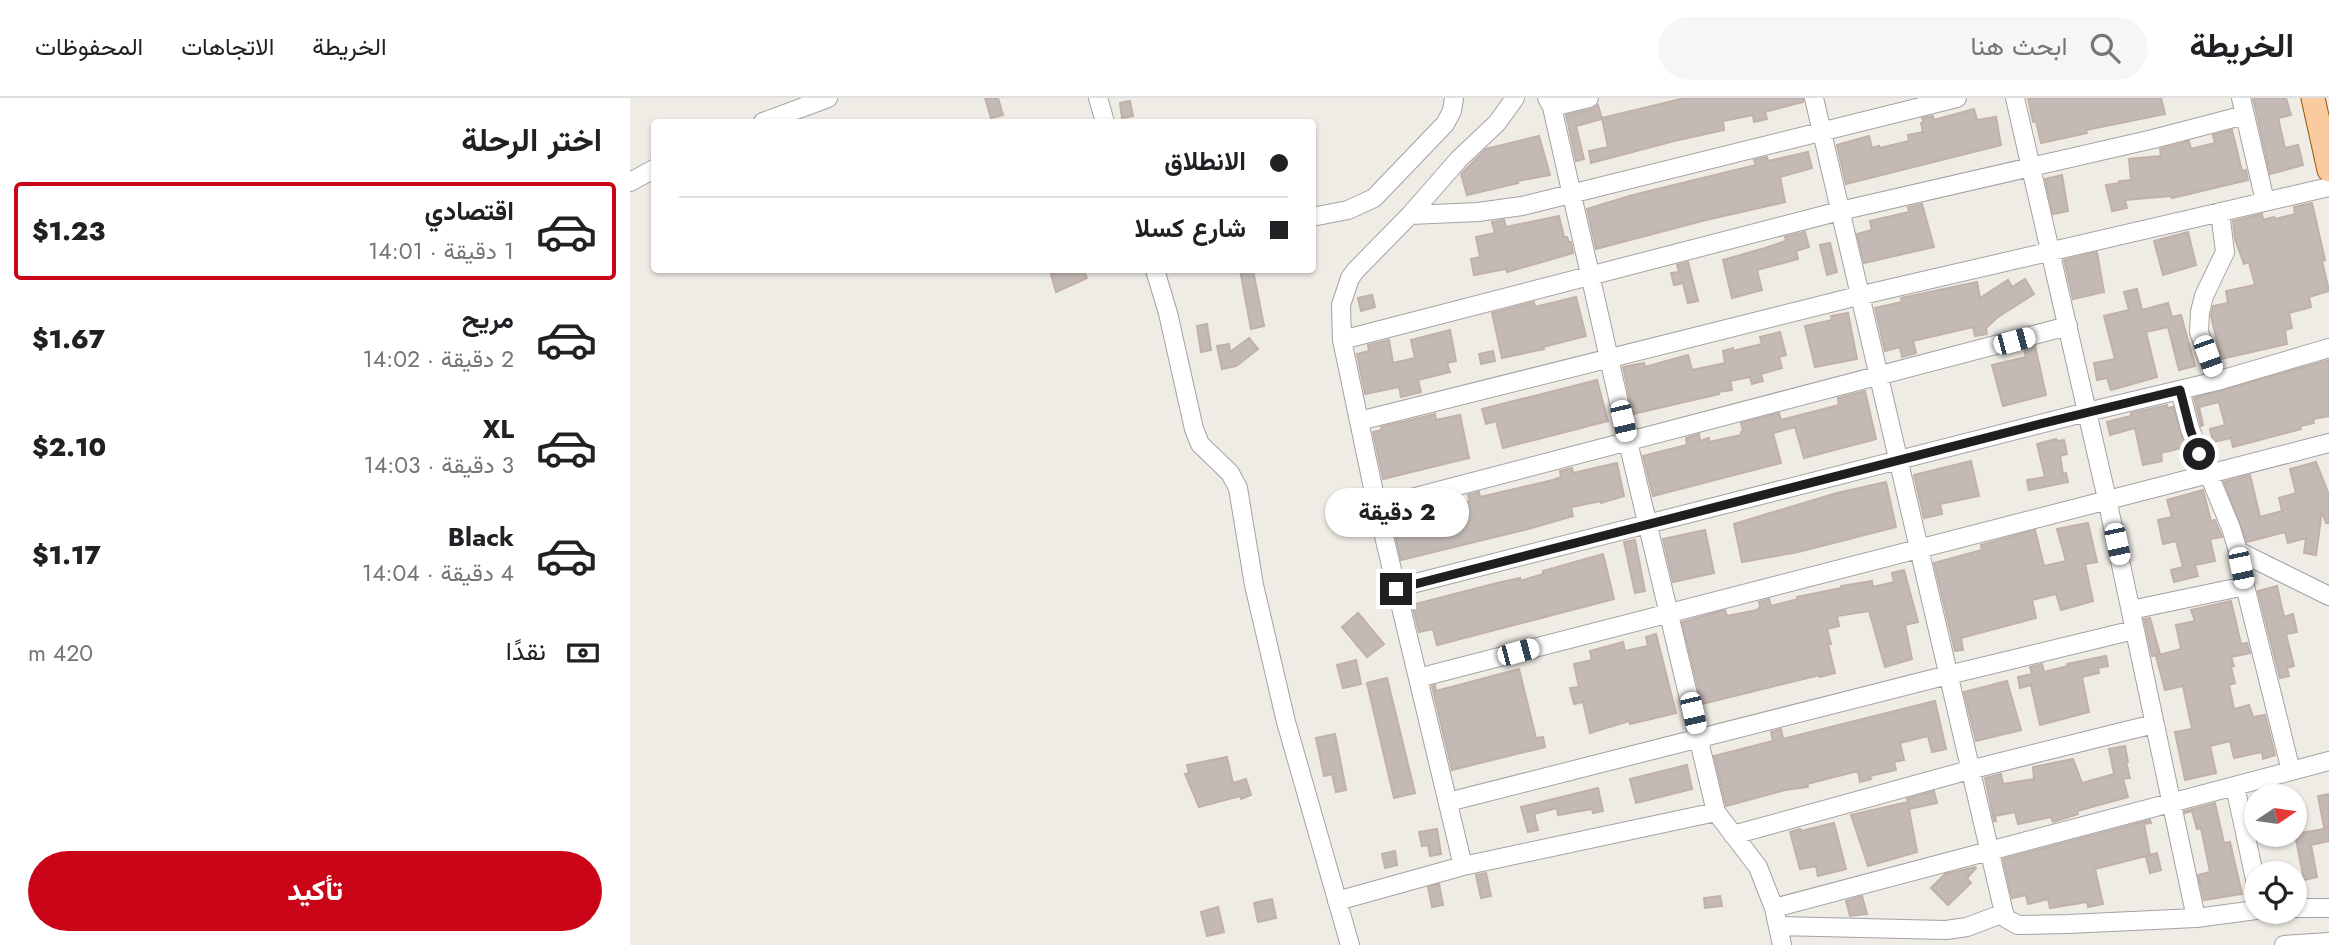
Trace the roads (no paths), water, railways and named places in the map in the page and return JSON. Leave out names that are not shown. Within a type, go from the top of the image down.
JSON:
[{"type":"main road","points":[[2313,98],[2329,170]]},
{"type":"street","points":[[771,119],[828,98]]},
{"type":"street","points":[[1098,98],[1104,119]]},
{"type":"street","points":[[1316,215],[1348,210],[1374,198],[1445,124],[1452,111],[1454,98]]},
{"type":"street","points":[[1463,866],[1377,507],[1342,340],[1341,304],[1350,278],[1362,262],[1410,215],[1459,159],[1497,123],[1515,98]]},
{"type":"street","points":[[1589,98],[1550,102],[1716,812],[1758,867],[1774,908],[1782,945]]},
{"type":"street","points":[[1814,98],[1969,770],[2007,919],[2018,925],[2196,918],[2244,912]]},
{"type":"street","points":[[1410,215],[1478,212],[1522,206],[1958,98]]},
{"type":"street","points":[[2015,98],[2108,499],[2196,918]]},
{"type":"street","points":[[1342,340],[1840,211],[2032,167],[2243,107],[2265,201]]},
{"type":"street","points":[[630,182],[651,171]]},
{"type":"street","points":[[1359,421],[1858,296],[2329,187]]},
{"type":"street","points":[[2217,381],[2199,332],[2204,296],[2225,252],[2220,212]]},
{"type":"street","points":[[1156,273],[1168,313],[1194,429],[1200,444],[1230,473],[1238,488],[1254,585],[1286,722],[1350,945]]},
{"type":"street","points":[[1377,507],[2068,326]]},
{"type":"street","points":[[1396,589],[2217,381],[2329,348]]},
{"type":"street","points":[[2180,390],[2190,429],[2238,551],[2291,771]]},
{"type":"street","points":[[1418,678],[2329,443]]},
{"type":"street","points":[[2238,551],[2329,596]]},
{"type":"street","points":[[2131,610],[2245,586]]},
{"type":"street","points":[[1448,803],[2134,630]]},
{"type":"street","points":[[1733,835],[1969,770],[2154,724]]},
{"type":"street","points":[[1774,908],[2329,761]]},
{"type":"street","points":[[2235,786],[2251,861]]},
{"type":"street","points":[[1337,901],[1463,866],[1716,812]]},
{"type":"street","points":[[2307,908],[2329,908]]},
{"type":"street","points":[[1778,926],[1946,930],[1967,927],[2004,913]]},
{"type":"street","points":[[2284,945],[2329,942]]}]
